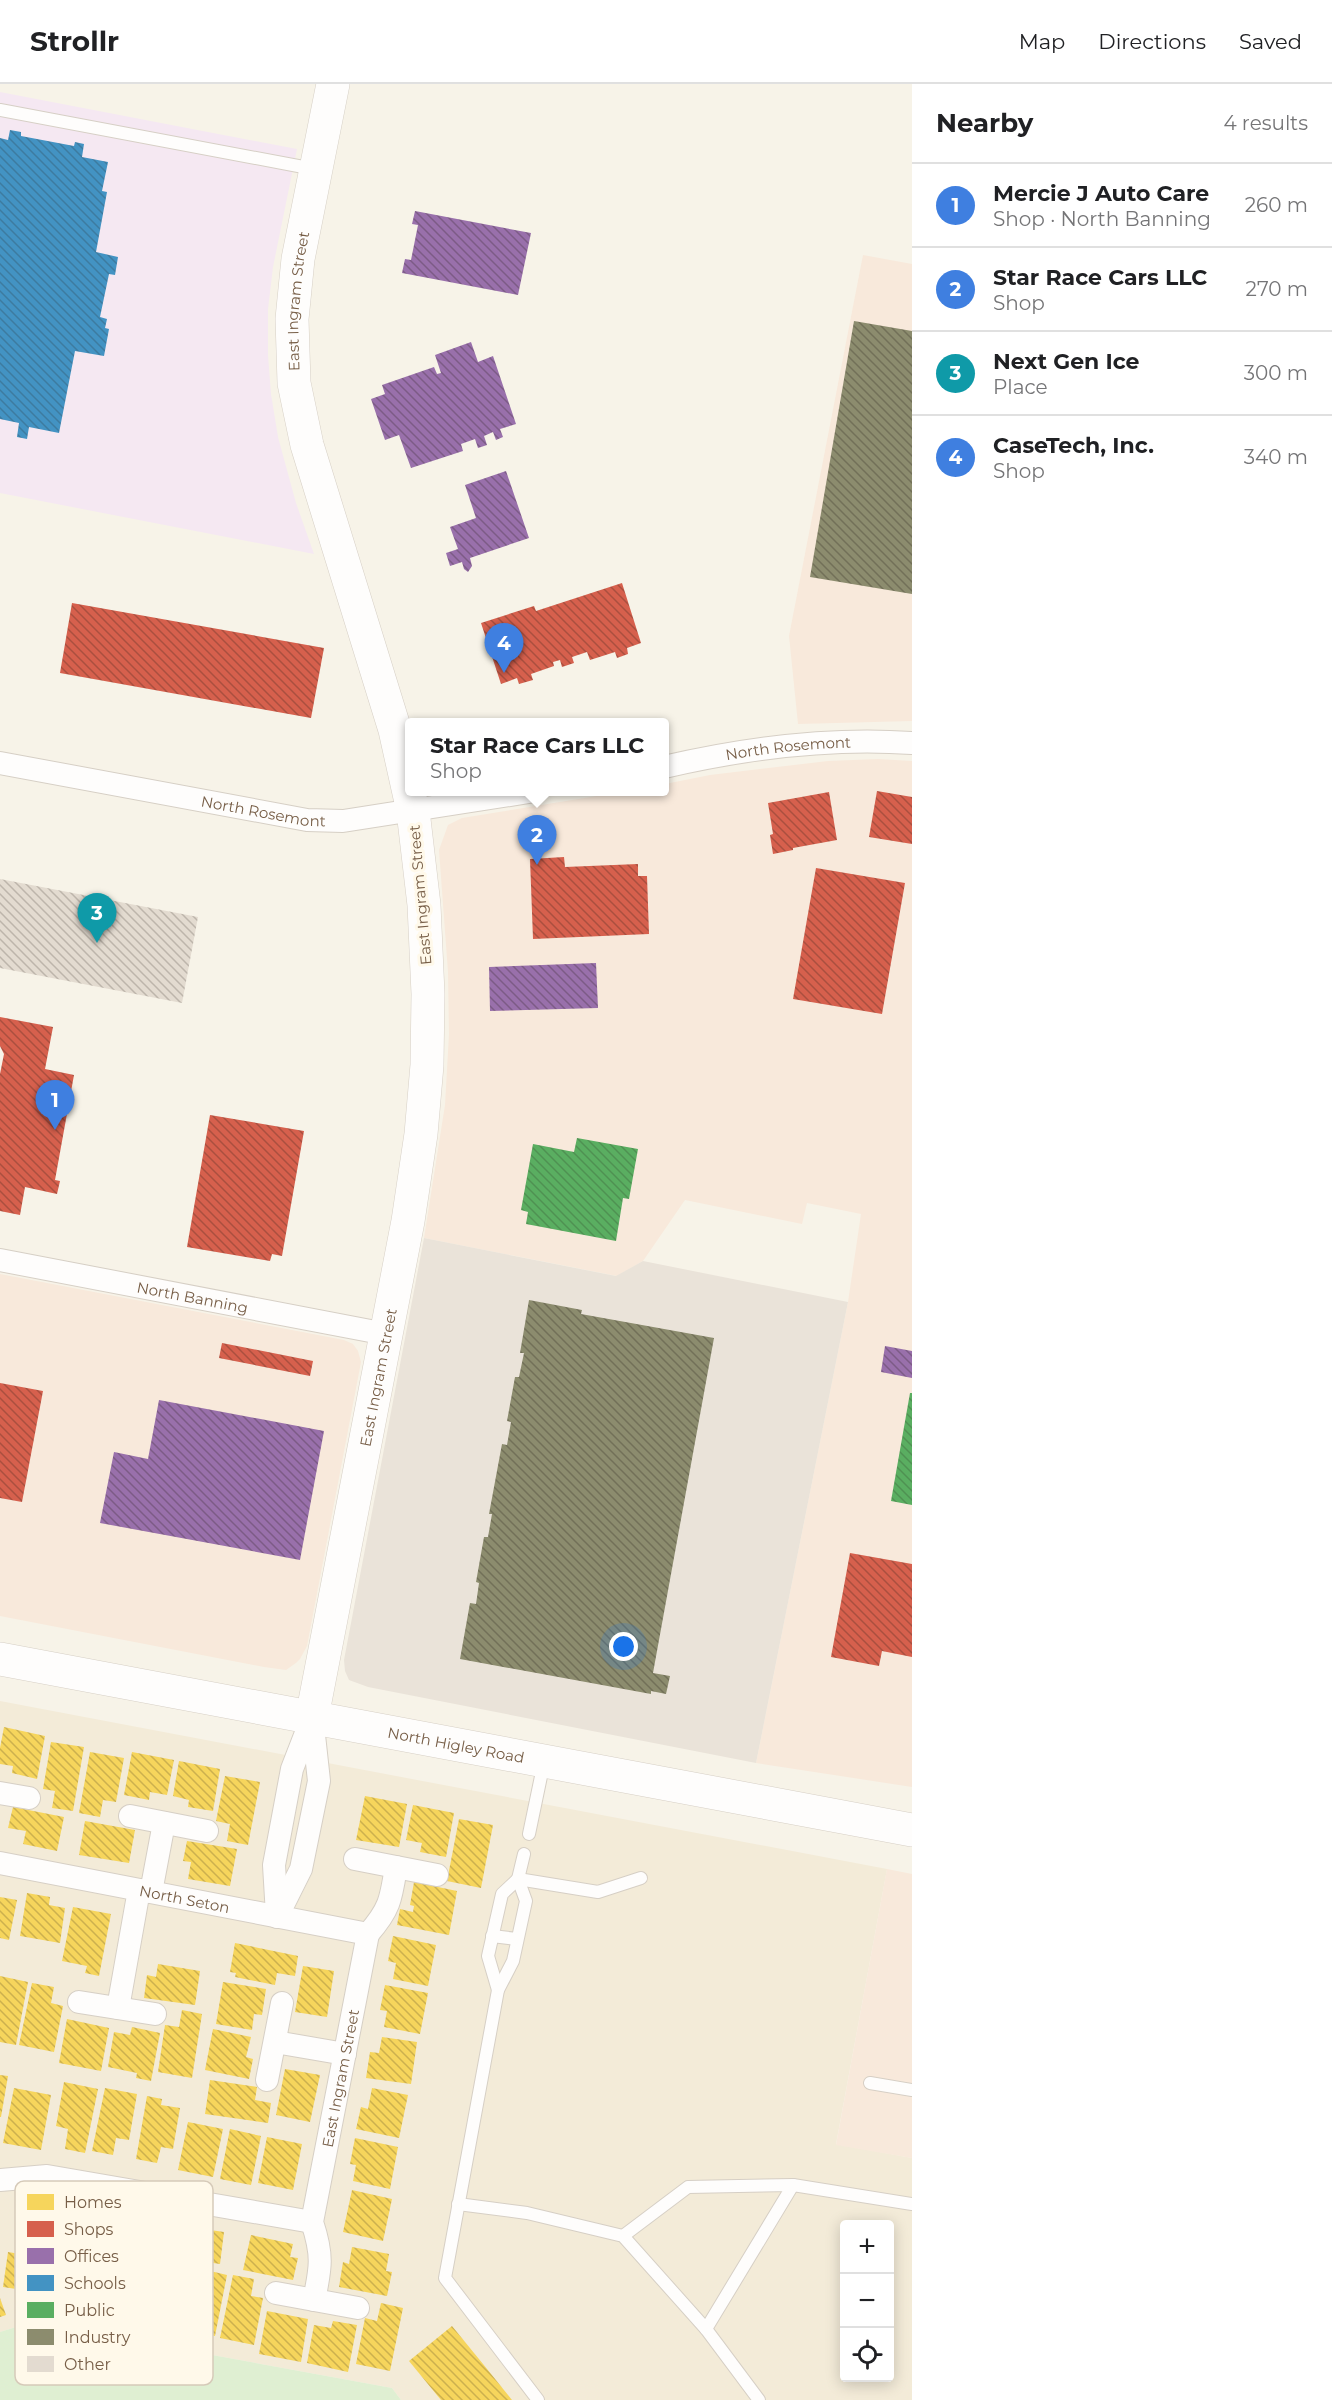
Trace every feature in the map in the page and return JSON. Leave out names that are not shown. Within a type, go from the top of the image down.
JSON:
[{"type":"street","name":"East Ingram Street","points":[[333,84],[298,259],[292,318],[294,383],[307,445],[395,730],[405,775]]},
{"type":"street","name":"North Rosemont","points":[[669,766],[722,753],[820,742],[871,740],[912,743]]},
{"type":"street","name":"North Rosemont","points":[[0,764],[307,820],[342,820],[505,796]]},
{"type":"street","name":"East Ingram Street","points":[[277,1917],[274,1865],[291,1769],[312,1717],[409,1213],[421,1134],[427,1065],[428,994],[424,905],[410,796]]},
{"type":"street","name":"North Banning","points":[[0,1260],[386,1334]]},
{"type":"street","name":"North Higley Road","points":[[0,1659],[912,1830]]},
{"type":"street","name":"East Ingram Street","points":[[277,1917],[301,1869],[319,1781],[312,1717]]},
{"type":"street","points":[[0,1793],[28,1798]]},
{"type":"street","points":[[130,1816],[207,1831]]},
{"type":"street","points":[[118,2008],[145,1891],[164,1823]]},
{"type":"street","points":[[279,1837],[306,1842]]},
{"type":"street","points":[[355,1859],[438,1875]]},
{"type":"street","name":"North Seton","points":[[0,1863],[368,1934]]},
{"type":"street","points":[[368,1934],[384,1916],[391,1900],[396,1867]]},
{"type":"street","name":"East Ingram Street","points":[[312,2222],[368,1934]]},
{"type":"street","points":[[79,2002],[155,2014]]},
{"type":"street","points":[[267,2080],[282,2003]]},
{"type":"street","points":[[275,2042],[345,2054]]},
{"type":"street","points":[[0,2180],[46,2176],[74,2181]]},
{"type":"street","points":[[213,2205],[312,2222],[320,2247],[321,2267],[314,2300]]},
{"type":"street","points":[[276,2294],[358,2308]]},
{"type":"lane","points":[[0,110],[317,170]]},
{"type":"lane","points":[[530,1834],[544,1761]]},
{"type":"lane","points":[[524,1854],[518,1879],[526,1901],[513,1961],[498,1990],[445,2278],[538,2400]]},
{"type":"lane","points":[[518,1879],[598,1892],[641,1878]]},
{"type":"lane","points":[[498,1990],[488,1956],[502,1893],[518,1879]]},
{"type":"lane","points":[[492,1936],[517,1940]]},
{"type":"lane","points":[[870,2083],[912,2090]]},
{"type":"lane","points":[[623,2236],[688,2187],[793,2185],[912,2204]]},
{"type":"lane","points":[[705,2329],[793,2185]]},
{"type":"lane","points":[[458,2204],[527,2213],[623,2236],[705,2329],[759,2400]]},
{"type":"shaded area","points":[[0,92],[297,149],[273,267],[268,309],[268,355],[278,437],[296,503],[314,554],[0,493]]},
{"type":"shaded area","points":[[863,255],[912,264],[912,721],[798,724],[789,636]]},
{"type":"shaded area","points":[[878,759],[912,761],[912,1787],[756,1763],[848,1302],[861,1214],[807,1203],[802,1224],[685,1200],[643,1261],[617,1276],[424,1238],[445,1105],[449,1034],[448,972],[439,850],[448,825],[462,818],[597,796],[669,796],[669,783],[710,775],[828,761]]},
{"type":"shaded area","points":[[424,1238],[616,1276],[643,1261],[848,1302],[756,1763],[368,1687],[349,1680],[344,1660]]},
{"type":"shaded area","points":[[0,1274],[344,1340],[353,1344],[361,1362],[307,1646],[296,1663],[286,1670],[264,1667],[0,1616]]},
{"type":"shaded area","points":[[0,1701],[887,1869],[836,2144],[912,2158],[912,2400],[401,2400],[392,2388],[213,2355],[213,2181],[15,2181],[15,2327],[0,2332]]},
{"type":"shaded area","points":[[887,1869],[912,1874],[912,2158],[836,2145]]},
{"type":"green space","points":[[15,2327],[15,2385],[213,2385],[213,2355],[392,2388],[401,2400],[0,2400],[0,2332]]},
{"type":"building: Homes","points":[[4,1727],[45,1736],[37,1779],[12,1773],[13,1766],[0,1764]]},
{"type":"building: Homes","points":[[51,1742],[84,1747],[73,1811],[52,1808],[55,1791],[43,1789]]},
{"type":"building: Homes","points":[[90,1752],[124,1758],[116,1802],[103,1800],[100,1817],[79,1813]]},
{"type":"building: Homes","points":[[132,1752],[174,1760],[167,1795],[150,1792],[149,1800],[124,1795]]},
{"type":"building: Homes","points":[[179,1761],[220,1769],[213,1811],[188,1807],[189,1800],[173,1796]]},
{"type":"building: Homes","points":[[225,1776],[260,1782],[248,1845],[227,1841],[230,1824],[216,1821]]},
{"type":"building: Homes","points":[[365,1796],[407,1804],[399,1847],[356,1840]]},
{"type":"building: Homes","points":[[413,1805],[454,1813],[446,1857],[420,1852],[422,1843],[406,1840]]},
{"type":"building: Homes","points":[[13,1807],[64,1817],[57,1851],[23,1844],[26,1831],[8,1828]]},
{"type":"building: Homes","points":[[459,1819],[493,1825],[481,1888],[447,1881]]},
{"type":"building: Homes","points":[[85,1821],[135,1830],[129,1863],[79,1855]]},
{"type":"building: Homes","points":[[187,1841],[237,1849],[230,1886],[188,1879],[191,1862],[183,1861]]},
{"type":"building: Homes","points":[[414,1882],[457,1891],[449,1935],[397,1925],[400,1909],[413,1912],[414,1906],[410,1905]]},
{"type":"building: Homes","points":[[27,1893],[50,1897],[49,1905],[65,1908],[60,1943],[20,1936]]},
{"type":"building: Homes","points":[[0,1897],[17,1900],[9,1940],[0,1938]]},
{"type":"building: Homes","points":[[73,1907],[111,1914],[99,1976],[85,1973],[87,1966],[62,1961]]},
{"type":"building: Homes","points":[[393,1936],[436,1945],[428,1986],[393,1979],[396,1963],[388,1961]]},
{"type":"building: Homes","points":[[235,1943],[298,1956],[295,1976],[277,1973],[275,1985],[235,1977],[236,1973],[230,1972]]},
{"type":"building: Homes","points":[[158,1964],[200,1971],[195,2005],[144,1998],[147,1975],[156,1977]]},
{"type":"building: Homes","points":[[303,1966],[334,1971],[327,2017],[295,2012]]},
{"type":"building: Homes","points":[[0,1976],[28,1982],[16,2045],[0,2042]]},
{"type":"building: Homes","points":[[223,1982],[266,1989],[262,2015],[254,2014],[252,2030],[216,2024]]},
{"type":"building: Homes","points":[[32,1983],[54,1987],[51,2003],[63,2006],[54,2052],[19,2045]]},
{"type":"building: Homes","points":[[385,1985],[428,1993],[420,2034],[384,2027],[387,2011],[380,2010]]},
{"type":"building: Homes","points":[[182,2010],[202,2014],[192,2078],[158,2072],[165,2025],[179,2027]]},
{"type":"building: Homes","points":[[67,2019],[109,2028],[101,2071],[59,2063]]},
{"type":"building: Homes","points":[[132,2027],[160,2033],[151,2081],[136,2078],[137,2073],[108,2067],[114,2032],[130,2035]]},
{"type":"building: Homes","points":[[213,2029],[251,2037],[246,2057],[253,2059],[249,2079],[205,2070]]},
{"type":"building: Homes","points":[[382,2037],[417,2042],[411,2084],[366,2078],[370,2052],[379,2053]]},
{"type":"building: Homes","points":[[285,2069],[320,2075],[310,2122],[276,2115]]},
{"type":"building: Homes","points":[[0,2075],[8,2076],[1,2117],[0,2117]]},
{"type":"building: Homes","points":[[210,2080],[257,2087],[255,2100],[271,2103],[268,2123],[205,2114]]},
{"type":"building: Homes","points":[[64,2082],[98,2089],[85,2153],[65,2149],[68,2129],[56,2126]]},
{"type":"building: Homes","points":[[14,2088],[51,2095],[41,2150],[3,2143]]},
{"type":"building: Homes","points":[[105,2088],[137,2094],[129,2140],[116,2138],[113,2155],[92,2151]]},
{"type":"building: Homes","points":[[372,2088],[408,2095],[399,2138],[356,2129],[361,2107],[368,2109]]},
{"type":"building: Homes","points":[[147,2096],[162,2099],[161,2105],[180,2108],[173,2149],[161,2147],[157,2163],[136,2159]]},
{"type":"building: Homes","points":[[188,2122],[223,2129],[213,2177],[178,2170]]},
{"type":"building: Homes","points":[[230,2129],[261,2136],[251,2185],[220,2179]]},
{"type":"building: Homes","points":[[267,2137],[302,2144],[293,2190],[258,2183]]},
{"type":"building: Homes","points":[[355,2138],[398,2147],[390,2189],[353,2181],[356,2165],[350,2164]]},
{"type":"building: Homes","points":[[352,2190],[392,2199],[383,2241],[343,2232]]},
{"type":"building: Homes","points":[[213,2230],[224,2232],[220,2264],[213,2263]]},
{"type":"building: Homes","points":[[251,2235],[293,2244],[290,2257],[298,2258],[293,2280],[243,2270]]},
{"type":"building: Homes","points":[[352,2247],[389,2254],[386,2271],[392,2272],[387,2296],[339,2287],[343,2262],[349,2264]]},
{"type":"building: Homes","points":[[8,2252],[15,2253],[15,2289],[3,2287]]},
{"type":"building: Homes","points":[[213,2272],[227,2275],[215,2336],[213,2336]]},
{"type":"building: Homes","points":[[233,2275],[254,2279],[251,2296],[263,2298],[254,2345],[220,2338]]},
{"type":"building: Homes","points":[[0,2298],[6,2315],[0,2317]]},
{"type":"building: Homes","points":[[381,2303],[403,2308],[390,2371],[356,2364],[365,2318],[377,2321]]},
{"type":"building: Homes","points":[[267,2311],[308,2319],[301,2362],[259,2354]]},
{"type":"building: Homes","points":[[333,2321],[357,2325],[348,2372],[307,2363],[314,2325],[331,2328]]},
{"type":"building: Homes","points":[[452,2326],[512,2400],[441,2400],[409,2361]]},
{"type":"building: Shops","points":[[622,583],[641,643],[627,648],[628,654],[617,658],[615,652],[590,660],[587,652],[572,657],[574,663],[562,667],[560,660],[553,662],[554,666],[531,674],[533,680],[519,684],[517,678],[501,684],[481,623],[534,606],[536,611]]},
{"type":"building: Shops","points":[[72,603],[324,648],[311,718],[60,673]]},
{"type":"building: Shops","points":[[877,791],[912,797],[912,844],[869,837]]},
{"type":"building: Shops","points":[[829,792],[837,840],[773,854],[770,835],[773,834],[768,803]]},
{"type":"building: Shops","points":[[564,857],[565,867],[638,864],[638,876],[647,876],[649,934],[533,939],[530,859]]},
{"type":"building: Shops","points":[[816,868],[905,883],[882,1014],[793,999]]},
{"type":"building: Shops","points":[[0,1017],[53,1027],[45,1069],[74,1075],[55,1180],[60,1181],[57,1194],[25,1187],[20,1215],[0,1211],[0,1074],[4,1054],[0,1046]]},
{"type":"building: Shops","points":[[210,1115],[304,1131],[282,1256],[272,1254],[270,1261],[187,1247]]},
{"type":"building: Shops","points":[[222,1343],[313,1361],[310,1376],[219,1358]]},
{"type":"building: Shops","points":[[0,1383],[43,1391],[22,1502],[0,1498]]},
{"type":"building: Shops","points":[[850,1553],[912,1564],[912,1657],[882,1651],[879,1666],[831,1657]]},
{"type":"building: Offices","points":[[415,211],[531,233],[518,295],[402,273],[405,259],[411,260],[418,225],[412,224]]},
{"type":"building: Offices","points":[[471,342],[478,362],[493,356],[516,424],[500,429],[503,437],[496,440],[493,432],[484,436],[487,445],[478,448],[475,439],[461,444],[463,451],[411,468],[399,435],[385,440],[371,399],[385,394],[382,385],[434,367],[437,374],[441,373],[435,355]]},
{"type":"building: Offices","points":[[506,471],[529,538],[470,558],[472,566],[468,572],[464,569],[462,562],[450,566],[446,553],[458,549],[450,527],[476,518],[465,485]]},
{"type":"building: Offices","points":[[596,963],[598,1008],[490,1011],[489,967]]},
{"type":"building: Offices","points":[[885,1346],[912,1351],[912,1378],[881,1372]]},
{"type":"building: Offices","points":[[159,1400],[324,1431],[300,1560],[100,1523],[114,1452],[148,1459]]},
{"type":"building: Schools","points":[[10,130],[21,132],[21,136],[74,146],[75,142],[84,144],[82,157],[108,162],[102,191],[107,192],[96,252],[118,257],[115,275],[109,274],[100,317],[107,319],[105,328],[109,329],[104,356],[75,351],[59,433],[29,427],[27,439],[17,437],[19,423],[0,419],[0,138],[8,140]]},
{"type":"building: Public","points":[[577,1138],[638,1149],[629,1199],[623,1198],[616,1241],[526,1224],[528,1212],[521,1210],[533,1144],[574,1152]]},
{"type":"building: Public","points":[[910,1393],[912,1393],[912,1505],[891,1501]]},
{"type":"building: Industry","points":[[854,321],[912,331],[912,594],[810,577]]},
{"type":"building: Industry","points":[[529,1300],[582,1310],[581,1314],[714,1338],[653,1673],[670,1676],[666,1694],[651,1691],[651,1694],[460,1659],[470,1603],[476,1604],[479,1583],[476,1582],[484,1537],[488,1537],[492,1514],[489,1514],[502,1444],[507,1445],[511,1422],[507,1421],[515,1377],[519,1377],[524,1353],[520,1353]]},
{"type":"building: Other","points":[[0,879],[198,917],[182,1003],[0,968]]},
{"type":"place","name":"CaseTech, Inc.","points":[[504,673]]},
{"type":"place","name":"Star Race Cars LLC","points":[[537,865]]},
{"type":"place","name":"Next Gen Ice","points":[[97,943]]},
{"type":"place","name":"Mercie J Auto Care","points":[[55,1130]]}]
